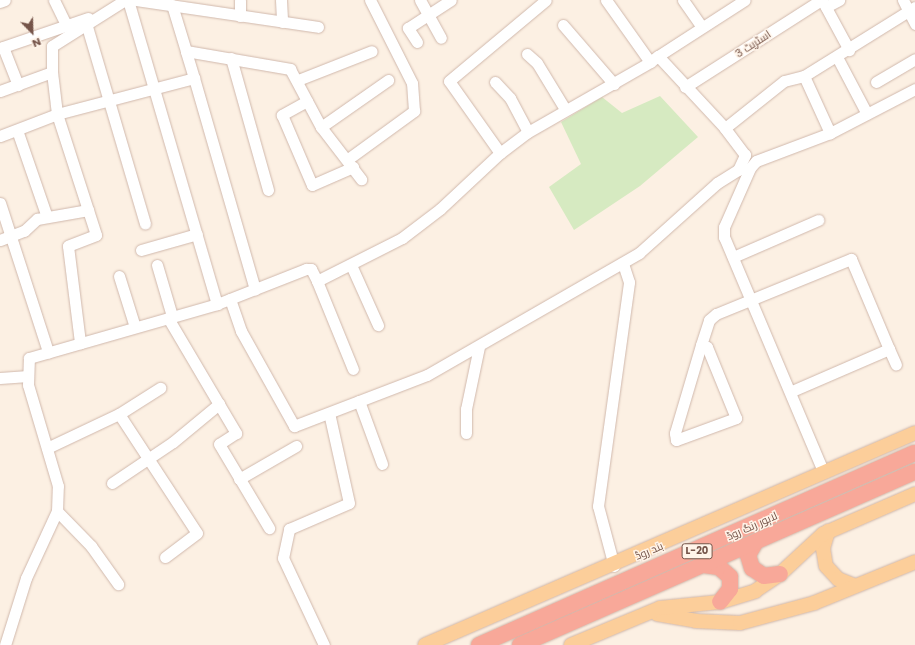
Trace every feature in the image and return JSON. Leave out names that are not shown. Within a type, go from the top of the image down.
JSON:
[{"type":"highway","name":"لاہور رنگ روڈ","points":[[479,645],[915,453]]},
{"type":"highway","name":"لاہور رنگ روڈ","points":[[520,645],[704,566],[915,472]]},
{"type":"highway","points":[[755,543],[748,555],[752,568],[764,576],[780,574]]},
{"type":"highway","points":[[704,566],[719,567],[730,577],[730,589],[720,602]]},
{"type":"main road","name":"بند روڈ","points":[[425,645],[614,566],[823,471],[915,433]]},
{"type":"main road","points":[[571,645],[660,608],[720,602],[755,591],[780,574],[828,531],[914,495]]},
{"type":"main road","points":[[828,531],[823,548],[826,566],[838,580],[855,586]]},
{"type":"main road","points":[[645,614],[740,623],[795,609],[915,562]]},
{"type":"street","points":[[0,2],[5,0]]},
{"type":"street","points":[[54,0],[66,25]]},
{"type":"street","points":[[80,343],[68,246],[96,235],[57,114],[52,72],[52,46],[103,12],[127,0],[217,304]]},
{"type":"street","points":[[136,0],[172,5],[195,4],[240,16],[318,27]]},
{"type":"street","points":[[240,0],[240,16]]},
{"type":"street","points":[[281,0],[282,22]]},
{"type":"street","points":[[307,101],[282,115],[312,185],[351,163],[414,111],[412,83],[370,0]]},
{"type":"street","points":[[420,0],[441,38]]},
{"type":"street","points":[[417,42],[408,28],[451,0]]},
{"type":"street","points":[[500,153],[449,81],[546,0]]},
{"type":"street","points":[[230,299],[242,331],[292,425],[427,376],[622,264],[717,183],[738,170],[744,154],[725,128],[685,87],[654,59],[606,0]]},
{"type":"street","points":[[683,0],[702,27]]},
{"type":"street","points":[[317,281],[395,242],[440,209],[500,153],[528,132],[565,109],[614,84],[745,0]]},
{"type":"street","name":"اسٹریٹ 3","points":[[685,87],[823,2],[839,0]]},
{"type":"street","points":[[903,0],[912,10],[915,24]]},
{"type":"street","points":[[823,2],[849,50]]},
{"type":"street","points":[[172,5],[256,289]]},
{"type":"street","points":[[725,128],[784,82],[804,76],[849,50],[912,10]]},
{"type":"street","points":[[18,85],[2,48],[103,12]]},
{"type":"street","points":[[86,23],[110,99],[145,224]]},
{"type":"street","points":[[563,25],[614,84]]},
{"type":"street","points":[[186,51],[290,68],[298,80],[321,127],[351,163],[361,179]]},
{"type":"street","points":[[298,80],[372,51]]},
{"type":"street","points":[[527,54],[537,63],[565,109]]},
{"type":"street","points":[[837,57],[867,114]]},
{"type":"street","points":[[231,58],[268,190]]},
{"type":"street","points":[[876,82],[915,59]]},
{"type":"street","points":[[0,91],[52,72]]},
{"type":"street","points":[[804,76],[830,133]]},
{"type":"street","points":[[0,136],[57,114],[153,86],[194,78]]},
{"type":"street","points":[[321,127],[388,80]]},
{"type":"street","points":[[494,82],[510,98],[528,132]]},
{"type":"street","points":[[823,471],[792,391],[733,257],[724,227],[750,168],[765,157],[830,133],[915,89]]},
{"type":"street","points":[[17,130],[47,217]]},
{"type":"street","points":[[0,203],[48,352]]},
{"type":"street","points":[[0,240],[11,236],[37,219],[88,210]]},
{"type":"street","points":[[733,257],[818,220]]},
{"type":"street","points":[[141,250],[197,234]]},
{"type":"street","points":[[700,345],[707,347],[736,418],[676,440],[675,433],[700,345],[711,317],[751,299],[850,259],[896,365]]},
{"type":"street","points":[[614,566],[598,506],[629,282],[622,264]]},
{"type":"street","points":[[157,265],[170,317],[236,433],[219,444],[269,528]]},
{"type":"street","points":[[351,265],[378,325]]},
{"type":"street","points":[[5,645],[26,578],[57,511],[58,486],[28,376],[29,358],[217,304],[309,268],[317,281],[353,369]]},
{"type":"street","points":[[119,276],[135,327]]},
{"type":"street","points":[[466,433],[466,409],[479,347]]},
{"type":"street","points":[[792,391],[889,349]]},
{"type":"street","points":[[0,378],[28,376]]},
{"type":"street","points":[[47,448],[119,414],[160,388]]},
{"type":"street","points":[[359,401],[382,464]]},
{"type":"street","points":[[112,483],[148,457],[173,442],[219,404]]},
{"type":"street","points":[[324,645],[283,558],[290,529],[349,503],[329,412]]},
{"type":"street","points":[[119,414],[197,533],[165,557]]},
{"type":"street","points":[[240,479],[296,446]]},
{"type":"street","points":[[57,511],[91,546],[118,584]]},
{"type":"green space","points":[[660,96],[698,137],[640,186],[574,230],[549,187],[581,164],[561,122],[602,97],[622,113]]}]
